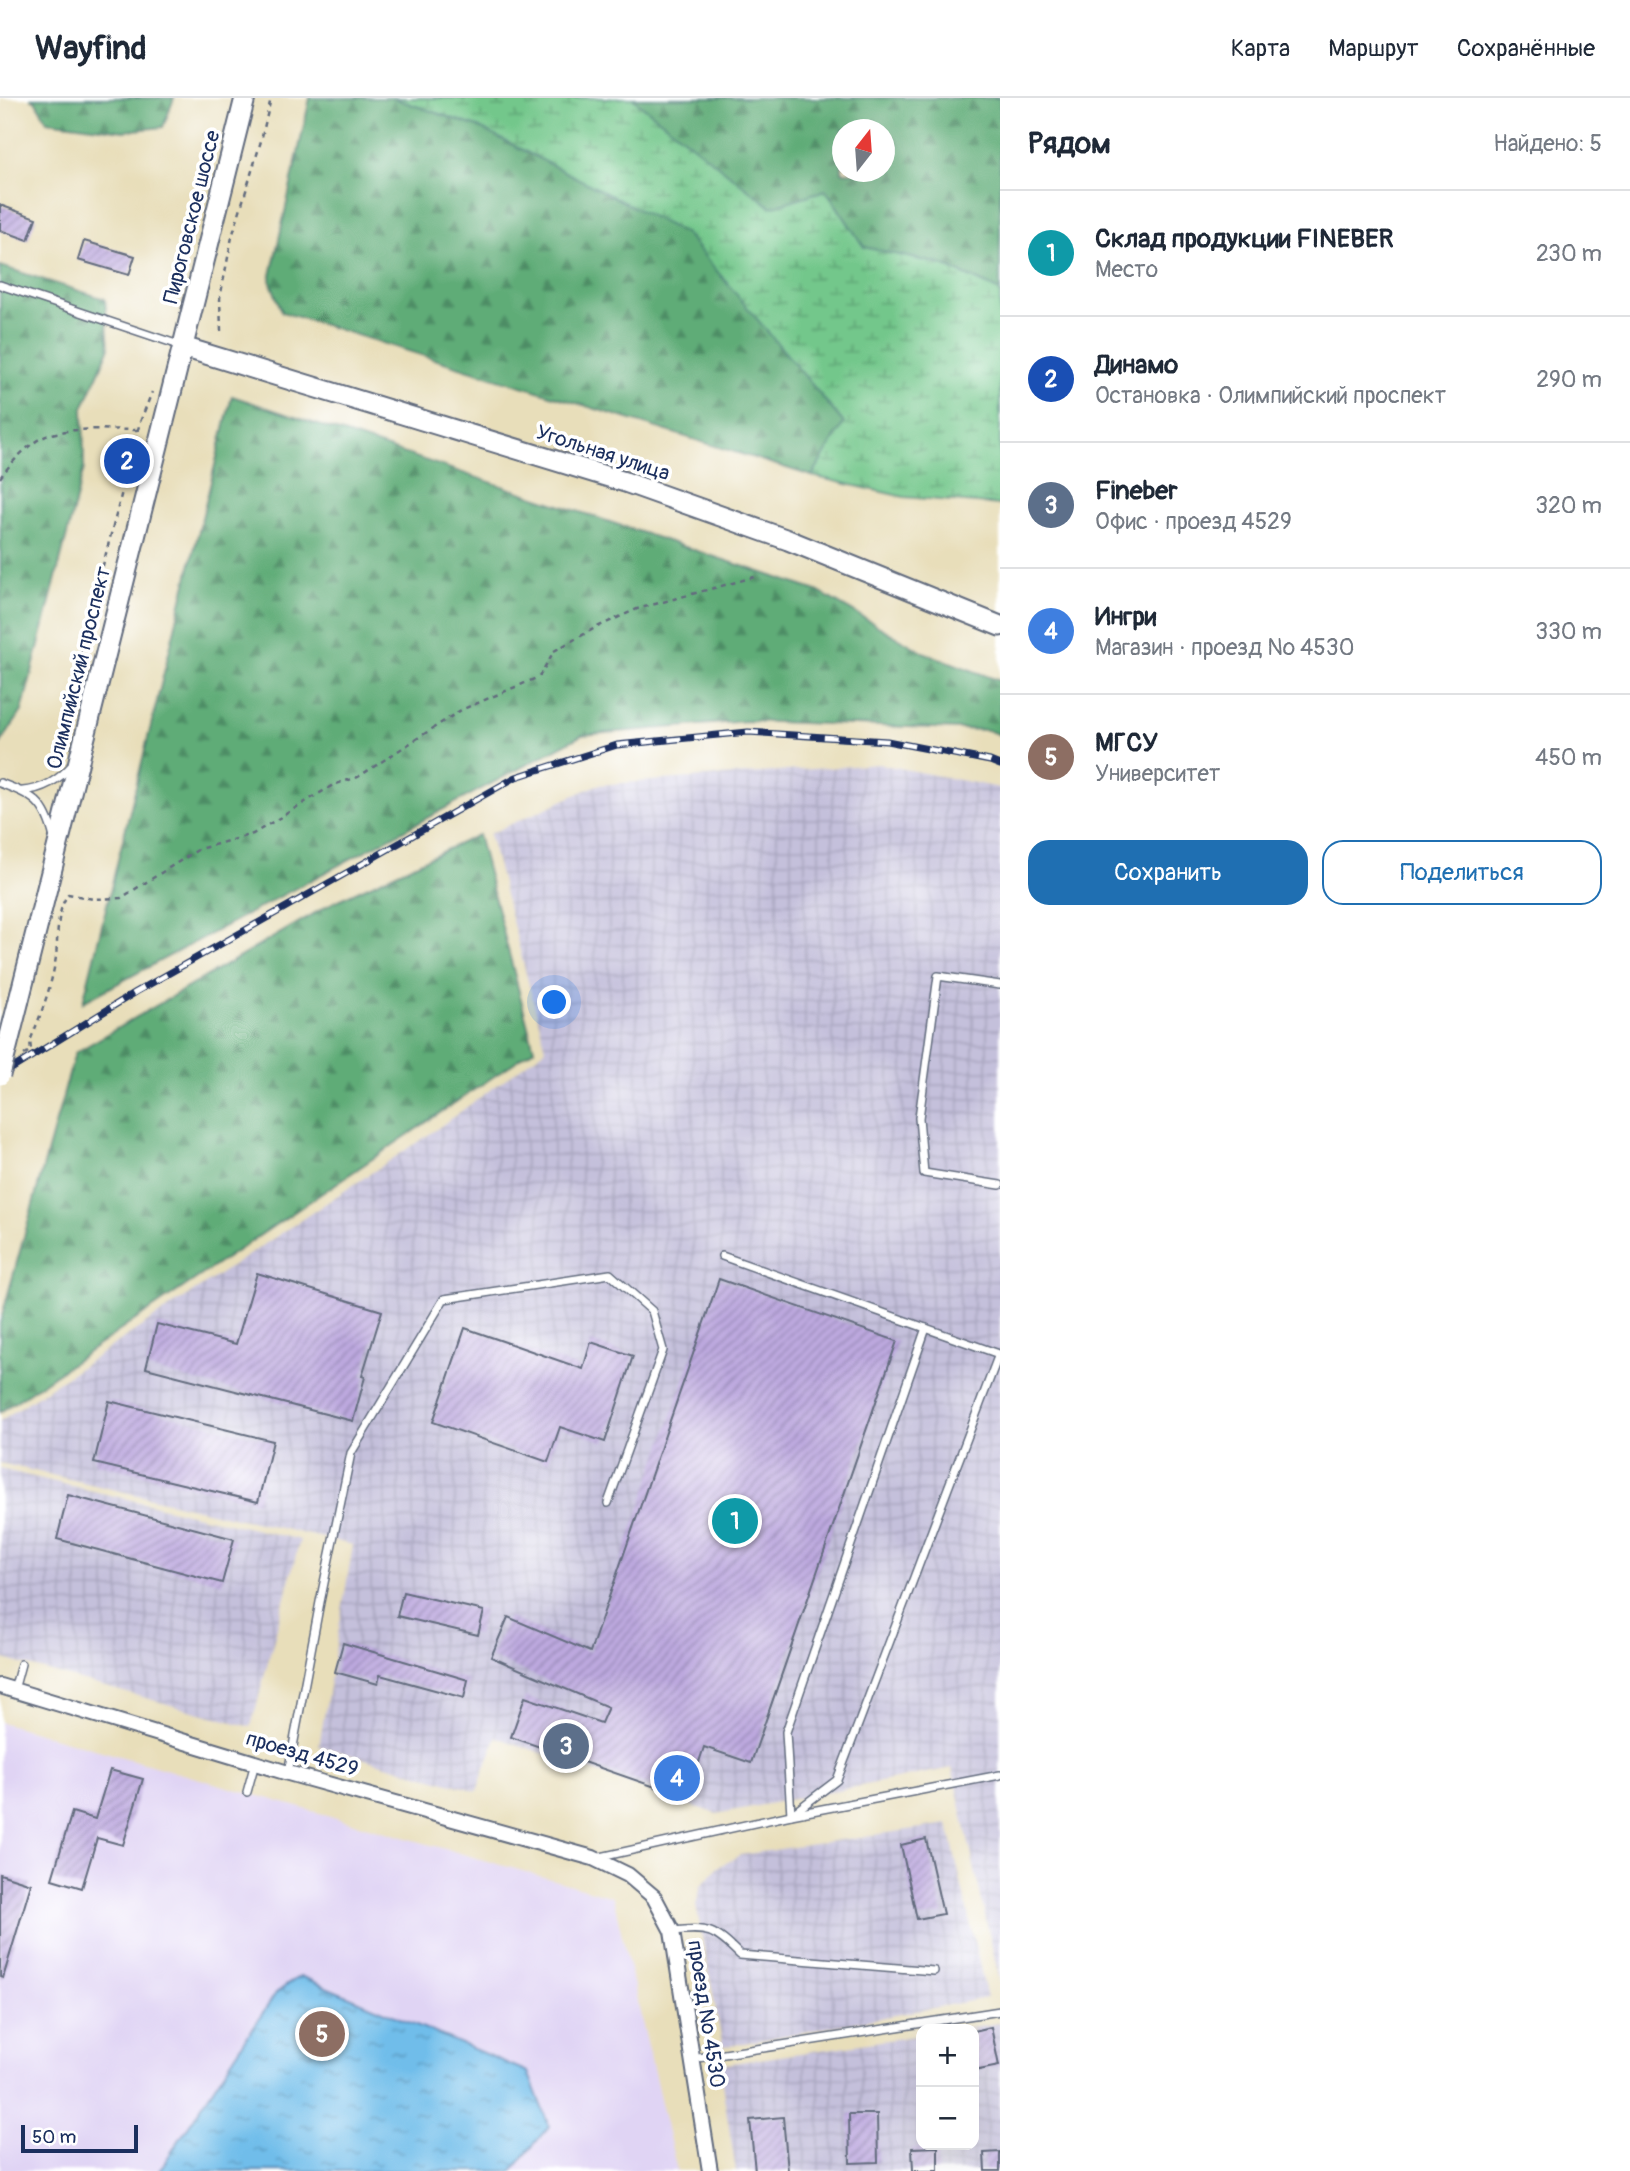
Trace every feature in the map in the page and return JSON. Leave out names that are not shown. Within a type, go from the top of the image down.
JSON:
[{"type":"main road","name":"Пироговское шоссе","points":[[183,346],[245,98]]},
{"type":"main road","name":"Угольная улица","points":[[183,346],[625,482],[788,540],[1000,626]]},
{"type":"main road","name":"Олимпийский проспект","points":[[0,1074],[183,346]]},
{"type":"street","name":"проезд 4529","points":[[7,1688],[288,1773],[593,1858]]},
{"type":"street","name":"проезд № 4530","points":[[593,1858],[628,1875],[654,1897],[671,1931],[710,2171]]},
{"type":"lane","points":[[0,285],[164,342],[183,346]]},
{"type":"lane","points":[[23,791],[37,790],[53,782],[80,756]]},
{"type":"lane","points":[[0,783],[35,798],[44,810],[57,848]]},
{"type":"lane","points":[[1000,985],[938,976],[919,1118],[924,1174],[1000,1185]]},
{"type":"lane","points":[[722,1256],[999,1354],[837,1780],[791,1815]]},
{"type":"lane","points":[[288,1773],[351,1453],[444,1299],[610,1274],[652,1311],[663,1350],[608,1503]]},
{"type":"lane","points":[[791,1815],[786,1732],[926,1328]]},
{"type":"lane","points":[[7,1688],[21,1664]]},
{"type":"lane","points":[[247,1792],[255,1763]]},
{"type":"lane","points":[[593,1858],[791,1815],[1000,1775]]},
{"type":"lane","points":[[671,1931],[701,1927],[722,1937],[740,1955],[934,1970]]},
{"type":"lane","points":[[692,2059],[1000,2011]]},
{"type":"path","points":[[221,331],[220,298],[232,237],[271,98]]},
{"type":"path","points":[[48,775],[138,430],[152,391]]},
{"type":"path","points":[[0,478],[8,467],[43,437],[80,430],[138,430]]},
{"type":"path","points":[[21,1057],[31,1050],[30,1041],[51,977],[56,955],[56,937],[64,900],[68,894],[93,899],[121,898],[199,849],[253,834],[333,785],[358,777],[461,710],[540,677],[554,651],[595,628],[637,609],[758,576]]},
{"type":"shaded area","points":[[879,764],[1000,788],[1000,1982],[952,1768],[716,1814],[496,1737],[477,1791],[319,1746],[353,1545],[0,1463],[0,1421],[434,1131],[546,1049],[489,834],[597,785]]},
{"type":"shaded area","points":[[0,1469],[300,1540],[251,1727],[0,1658]]},
{"type":"shaded area","points":[[0,1722],[613,1897],[677,2171],[0,2171]]},
{"type":"shaded area","points":[[948,1824],[987,1998],[723,2047],[696,1905],[701,1886],[718,1867],[740,1855]]},
{"type":"shaded area","points":[[1000,2023],[1000,2171],[736,2171],[719,2065],[916,2036],[916,2150],[979,2150],[979,2026]]},
{"type":"green space","points":[[30,98],[174,98],[163,127],[124,131],[47,121],[35,100]]},
{"type":"green space","points":[[310,98],[393,98],[478,127],[687,234],[844,423],[812,476],[282,312],[270,280]]},
{"type":"green space","points":[[393,98],[632,98],[771,207],[826,190],[864,247],[943,265],[1000,291],[1000,505],[904,497],[812,476],[844,423],[686,234],[478,127]]},
{"type":"green space","points":[[632,98],[1000,98],[1000,291],[943,265],[864,247],[826,190],[771,208]]},
{"type":"green space","points":[[0,266],[105,299],[109,349],[83,408],[84,468],[22,711],[1,743]]},
{"type":"green space","points":[[232,396],[817,591],[923,652],[1000,681],[1000,735],[987,730],[747,721],[582,735],[83,1002]]},
{"type":"green space","points":[[478,835],[534,1049],[0,1412],[0,1323],[75,1053],[334,902]]},
{"type":"water","points":[[300,1976],[528,2072],[549,2126],[512,2171],[159,2171],[276,1993]]},
{"type":"building","points":[[0,205],[36,218],[28,240],[0,230]]},
{"type":"building","points":[[84,241],[135,256],[129,275],[78,260]]},
{"type":"building","points":[[257,1273],[382,1311],[362,1376],[365,1377],[353,1421],[146,1368],[157,1324],[236,1344]]},
{"type":"building","points":[[719,1279],[897,1341],[751,1763],[704,1747],[687,1798],[511,1737],[525,1697],[601,1723],[608,1707],[491,1657],[508,1617],[590,1652]]},
{"type":"building","points":[[465,1328],[583,1369],[591,1342],[633,1356],[605,1442],[560,1427],[548,1462],[433,1422]]},
{"type":"building","points":[[109,1401],[273,1441],[258,1502],[94,1463]]},
{"type":"building","points":[[68,1495],[234,1539],[222,1583],[57,1539]]},
{"type":"building","points":[[403,1592],[484,1611],[478,1635],[397,1616]]},
{"type":"building","points":[[343,1643],[468,1680],[464,1698],[380,1675],[378,1684],[335,1672]]},
{"type":"building","points":[[110,1770],[143,1779],[123,1845],[97,1838],[82,1888],[52,1879],[72,1812],[95,1819]]},
{"type":"building","points":[[926,1839],[943,1914],[917,1919],[901,1845]]},
{"type":"building","points":[[0,1874],[31,1884],[3,1978],[0,1977]]},
{"type":"building","points":[[991,2027],[999,2066],[979,2070],[979,2030]]},
{"type":"building","points":[[849,2114],[877,2114],[878,2162],[850,2163]]},
{"type":"building","points":[[783,2117],[788,2171],[755,2171],[750,2120]]},
{"type":"building","points":[[912,2148],[938,2150],[938,2171],[913,2171]]},
{"type":"building","points":[[1000,2152],[1000,2171],[985,2171],[984,2153]]},
{"type":"railway","points":[[0,1076],[136,992],[516,777],[617,745],[748,732],[887,741],[1000,765]]},
{"type":"place","name":"Динамо","points":[[127,461]]},
{"type":"place","name":"Склад продукции FINEBER","points":[[735,1521]]},
{"type":"place","name":"Fineber","points":[[566,1746]]},
{"type":"place","name":"Ингри","points":[[677,1778]]},
{"type":"place","name":"МГСУ","points":[[322,2034]]}]
